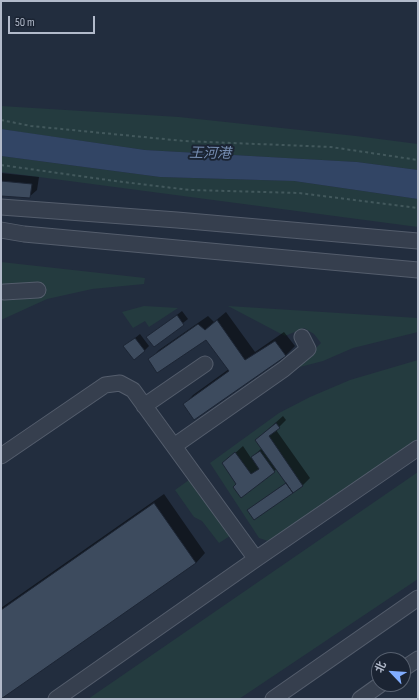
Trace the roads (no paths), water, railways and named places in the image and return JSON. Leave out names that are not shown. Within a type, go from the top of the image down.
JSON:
[{"type":"street","points":[[1,207],[178,220],[418,241]]},
{"type":"street","points":[[1,230],[24,234],[418,270]]},
{"type":"street","points":[[2,291],[38,290]]},
{"type":"street","points":[[174,446],[284,369],[308,349],[302,337]]},
{"type":"street","points":[[144,406],[205,364]]},
{"type":"street","points":[[1,456],[105,385],[120,383],[133,390],[256,559]]},
{"type":"street","points":[[56,699],[418,448]]},
{"type":"street","points":[[274,699],[418,598]]},
{"type":"street","points":[[360,699],[371,691]]},
{"type":"water","name":"王河港","points":[[1,129],[145,150],[357,162],[418,170],[418,199],[294,181],[160,177],[1,156]]}]
